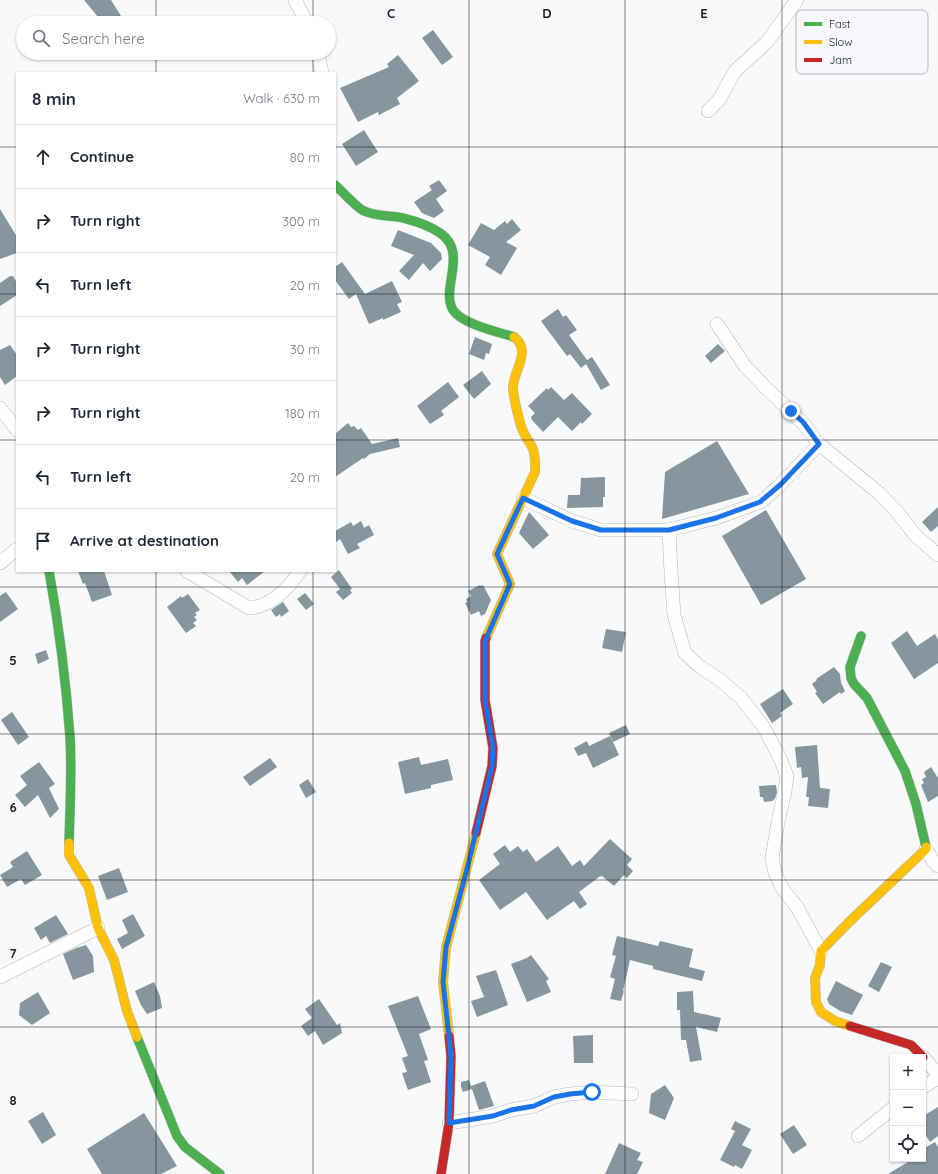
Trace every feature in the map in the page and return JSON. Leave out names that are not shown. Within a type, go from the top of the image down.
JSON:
[{"type":"street","points":[[295,0],[303,16]]},
{"type":"street","points":[[708,111],[720,100],[735,71],[767,42],[796,0]]},
{"type":"street","points":[[319,60],[322,72]]},
{"type":"street","points":[[336,186],[363,211],[381,216],[404,218],[424,224],[441,233],[451,245],[454,266],[450,302],[454,311],[471,323],[514,337],[521,345],[521,361],[513,382],[513,390],[523,431],[533,449],[535,459],[535,472],[497,554],[510,584],[485,641],[485,700],[493,748],[492,766],[446,947],[443,982],[451,1056],[449,1123],[441,1174]]},
{"type":"street","points":[[717,324],[745,366],[766,388],[803,422],[819,444],[880,494],[898,513],[915,535],[938,556]]},
{"type":"street","points":[[0,408],[16,429]]},
{"type":"street","points":[[523,498],[572,521],[601,530],[669,530],[716,518],[760,502],[780,485],[819,444]]},
{"type":"street","points":[[669,530],[670,572],[674,615],[685,653],[699,666],[720,680],[742,698],[763,726],[780,758],[787,776],[786,791],[772,858],[775,873],[782,888],[797,907],[821,951],[820,964],[815,978],[816,1002],[821,1012],[835,1021],[911,1045],[920,1054]]},
{"type":"street","points":[[0,563],[16,550]]},
{"type":"street","points":[[49,572],[58,620],[70,737],[71,792],[69,855],[89,888],[98,928],[114,960],[127,1011],[177,1136],[185,1147],[220,1174]]},
{"type":"street","points":[[189,572],[240,604],[249,608],[257,608],[279,596],[293,582],[299,572]]},
{"type":"street","points":[[861,636],[850,667],[851,678],[854,684],[867,698],[905,771],[916,804],[926,849],[933,861],[938,866]]},
{"type":"street","points":[[821,951],[848,923],[926,849]]},
{"type":"street","points":[[0,977],[98,928]]},
{"type":"street","points":[[926,1060],[938,1074]]},
{"type":"street","points":[[926,1085],[938,1078]]},
{"type":"street","points":[[449,1123],[493,1116],[511,1110],[534,1106],[554,1097],[570,1094],[592,1092],[632,1094]]},
{"type":"street","points":[[858,1136],[890,1110]]},
{"type":"building","points":[[84,0],[111,0],[121,16],[97,16]]},
{"type":"building","points":[[433,30],[453,57],[442,65],[422,38]]},
{"type":"building","points":[[398,55],[419,81],[397,98],[400,104],[379,115],[378,112],[358,122],[340,88],[389,67],[387,64]]},
{"type":"building","points":[[364,130],[378,152],[356,166],[342,144]]},
{"type":"building","points":[[439,180],[447,191],[436,199],[444,211],[434,218],[422,213],[414,202],[432,190],[429,186]]},
{"type":"building","points":[[0,209],[16,235],[16,253],[0,259]]},
{"type":"building","points":[[512,219],[521,230],[506,242],[517,248],[501,275],[485,265],[490,257],[468,245],[481,223],[494,230],[505,221],[507,224]]},
{"type":"building","points":[[398,230],[431,243],[441,253],[442,259],[430,271],[423,263],[409,280],[399,271],[414,255],[391,246]]},
{"type":"building","points":[[342,262],[365,294],[392,281],[402,302],[397,304],[401,312],[369,324],[356,294],[349,299],[336,281],[336,266]]},
{"type":"building","points":[[10,276],[13,276],[16,281],[16,296],[0,306],[0,283]]},
{"type":"building","points":[[558,309],[563,317],[566,315],[577,330],[569,335],[587,360],[592,357],[610,385],[601,390],[586,364],[581,368],[570,354],[567,356],[541,321]]},
{"type":"building","points":[[475,337],[492,344],[489,354],[486,353],[484,360],[469,354]]},
{"type":"building","points":[[718,344],[725,351],[711,363],[705,356]]},
{"type":"building","points":[[10,345],[16,354],[16,377],[5,385],[0,377],[0,350]]},
{"type":"building","points":[[482,371],[491,384],[474,399],[463,385]]},
{"type":"building","points":[[448,382],[459,397],[441,411],[444,415],[430,424],[417,406]]},
{"type":"building","points":[[551,387],[564,400],[572,393],[592,414],[572,431],[558,417],[543,432],[532,420],[531,417],[535,413],[528,406],[547,388],[548,390]]},
{"type":"building","points":[[348,423],[351,427],[354,426],[358,430],[361,428],[372,444],[398,438],[400,447],[370,454],[336,476],[336,433]]},
{"type":"building","points":[[717,441],[749,494],[662,519],[665,472]]},
{"type":"building","points":[[605,477],[605,497],[603,497],[603,507],[567,508],[568,495],[580,495],[581,478]]},
{"type":"building","points":[[938,507],[938,526],[931,532],[922,522]]},
{"type":"building","points":[[766,510],[806,579],[761,605],[722,536]]},
{"type":"building","points":[[529,512],[549,535],[533,549],[519,533]]},
{"type":"building","points":[[361,521],[364,528],[369,525],[374,535],[357,544],[360,548],[348,554],[340,539],[336,542],[336,530],[351,522],[353,526]]},
{"type":"building","points":[[339,570],[352,589],[350,590],[352,593],[343,600],[336,592],[340,589],[331,577]]},
{"type":"building","points":[[78,572],[104,572],[112,595],[92,602],[85,583],[83,584]]},
{"type":"building","points":[[230,572],[264,572],[247,585],[242,578],[238,582]]},
{"type":"building","points":[[483,585],[491,600],[485,614],[481,616],[479,611],[471,615],[465,603],[467,602],[466,599],[471,596],[468,591]]},
{"type":"building","points":[[6,592],[18,609],[0,622],[0,596]]},
{"type":"building","points":[[305,593],[314,604],[306,610],[297,599]]},
{"type":"building","points":[[188,594],[200,610],[195,613],[197,615],[194,617],[197,620],[193,623],[196,626],[186,633],[167,607],[181,596],[182,598]]},
{"type":"building","points":[[283,602],[289,611],[281,617],[280,614],[276,617],[271,610]]},
{"type":"building","points":[[606,629],[626,632],[622,652],[602,648]]},
{"type":"building","points":[[907,631],[917,646],[935,634],[938,640],[938,663],[914,679],[891,643]]},
{"type":"building","points":[[46,650],[49,659],[38,664],[35,654]]},
{"type":"building","points":[[834,667],[840,674],[841,683],[845,691],[841,694],[840,692],[823,704],[815,693],[817,692],[812,684],[817,680],[816,679]]},
{"type":"building","points":[[783,689],[793,704],[780,713],[782,716],[772,723],[760,704]]},
{"type":"building","points":[[12,712],[29,737],[18,745],[1,720]]},
{"type":"building","points":[[626,725],[630,734],[613,742],[609,733]]},
{"type":"building","points":[[610,736],[619,755],[593,768],[586,753],[578,756],[574,748],[587,741],[589,746]]},
{"type":"building","points":[[817,745],[820,788],[830,789],[828,808],[808,806],[809,797],[806,797],[808,777],[802,778],[801,767],[797,768],[795,747]]},
{"type":"building","points":[[419,757],[421,765],[448,759],[453,780],[431,785],[431,788],[405,794],[398,762]]},
{"type":"building","points":[[270,758],[277,767],[250,786],[243,777]]},
{"type":"building","points":[[39,762],[55,784],[49,788],[59,809],[50,818],[38,795],[25,807],[15,795],[27,785],[20,776]]},
{"type":"building","points":[[931,767],[938,778],[938,796],[928,802],[921,785],[924,783],[922,779],[926,777],[924,772]]},
{"type":"building","points":[[308,779],[316,792],[306,798],[299,785]]},
{"type":"building","points":[[776,785],[777,792],[775,799],[773,801],[764,802],[763,797],[760,797],[759,786]]},
{"type":"building","points":[[610,839],[632,859],[627,865],[633,871],[627,878],[624,875],[614,886],[602,876],[599,877],[579,892],[587,904],[580,909],[574,901],[547,920],[526,892],[500,910],[479,880],[500,864],[493,854],[505,845],[510,852],[518,846],[523,852],[527,849],[536,862],[558,846],[572,866],[580,860],[584,866]]},
{"type":"building","points":[[27,851],[42,875],[25,885],[21,879],[7,887],[0,875],[13,867],[10,862]]},
{"type":"building","points":[[119,868],[128,892],[107,900],[98,876]]},
{"type":"building","points":[[133,914],[145,936],[122,949],[117,939],[128,933],[122,920]]},
{"type":"building","points":[[56,915],[68,934],[50,943],[46,936],[41,940],[34,928]]},
{"type":"building","points":[[617,936],[658,946],[660,941],[693,949],[689,967],[705,971],[702,981],[653,969],[653,966],[630,960],[621,1001],[610,999],[615,979],[610,977],[616,956],[612,955]]},
{"type":"building","points":[[86,945],[93,956],[94,972],[73,980],[63,954]]},
{"type":"building","points":[[531,955],[549,979],[546,981],[551,992],[527,1002],[511,964]]},
{"type":"building","points":[[881,962],[892,967],[879,992],[868,986]]},
{"type":"building","points":[[496,970],[508,1005],[477,1017],[471,1001],[484,997],[476,976]]},
{"type":"building","points":[[836,981],[863,995],[852,1015],[840,1011],[829,1004],[827,999]]},
{"type":"building","points":[[154,982],[160,996],[162,1008],[147,1014],[135,991]]},
{"type":"building","points":[[693,991],[694,1012],[721,1018],[717,1032],[696,1027],[702,1060],[690,1062],[686,1040],[681,1040],[680,1010],[677,1010],[677,992]]},
{"type":"building","points":[[38,992],[50,1013],[32,1025],[19,1015],[20,1003]]},
{"type":"building","points":[[418,996],[431,1029],[419,1034],[428,1060],[424,1061],[431,1082],[408,1090],[402,1073],[407,1072],[402,1058],[408,1056],[388,1006]]},
{"type":"building","points":[[319,999],[337,1025],[340,1023],[342,1033],[323,1045],[315,1031],[308,1036],[301,1026],[312,1018],[305,1009]]},
{"type":"building","points":[[593,1035],[593,1063],[574,1063],[573,1036]]},
{"type":"building","points":[[469,1080],[471,1086],[485,1081],[494,1106],[479,1110],[472,1089],[463,1092],[461,1087],[461,1082]]},
{"type":"building","points":[[665,1085],[674,1098],[665,1120],[649,1113],[651,1094]]},
{"type":"building","points":[[938,1107],[938,1136],[930,1142],[926,1136],[926,1114]]},
{"type":"building","points":[[43,1112],[56,1135],[42,1144],[28,1121]]},
{"type":"building","points":[[144,1113],[177,1166],[161,1174],[102,1174],[87,1149]]},
{"type":"building","points":[[735,1121],[751,1129],[742,1145],[752,1150],[742,1169],[720,1160],[735,1131],[731,1129]]},
{"type":"building","points":[[794,1125],[807,1145],[793,1154],[780,1134]]},
{"type":"building","points":[[935,1142],[938,1147],[938,1174],[888,1174],[908,1162],[926,1162],[926,1147]]},
{"type":"building","points":[[619,1143],[641,1153],[637,1160],[643,1162],[637,1174],[605,1174]]},
{"type":"traffic: fast","points":[[336,186],[364,211],[408,219],[427,226],[440,233],[448,241],[452,250],[453,260],[450,301],[453,310],[458,315],[472,323],[514,337]]},
{"type":"traffic: fast","points":[[49,572],[62,654],[70,737],[71,777],[69,843]]},
{"type":"traffic: fast","points":[[861,636],[850,667],[851,678],[854,684],[867,698],[905,771],[916,804],[926,847]]},
{"type":"traffic: fast","points":[[137,1037],[177,1136],[185,1147],[220,1174]]},
{"type":"traffic: slow","points":[[486,638],[510,584],[497,554],[535,472],[534,453],[521,427],[513,389],[515,376],[522,355],[522,349],[514,337]]},
{"type":"traffic: slow","points":[[449,1036],[443,982],[446,947],[476,833]]},
{"type":"traffic: slow","points":[[69,843],[69,855],[89,888],[98,928],[114,960],[127,1011],[137,1037]]},
{"type":"traffic: slow","points":[[850,1026],[835,1021],[821,1012],[816,1002],[815,978],[820,965],[821,951],[848,923],[926,849],[926,847]]},
{"type":"traffic: jam","points":[[476,833],[492,766],[493,748],[485,700],[486,638]]},
{"type":"traffic: jam","points":[[850,1026],[911,1045],[920,1054]]},
{"type":"traffic: jam","points":[[441,1174],[449,1123],[451,1056],[449,1036]]},
{"type":"route","points":[[592,1092],[554,1097],[534,1106],[511,1110],[493,1116],[449,1123],[451,1056],[443,982],[446,947],[492,766],[493,748],[485,700],[485,641],[510,584],[497,554],[523,498],[572,521],[601,530],[669,530],[716,518],[760,502],[780,485],[819,444],[803,422],[791,411]]}]
